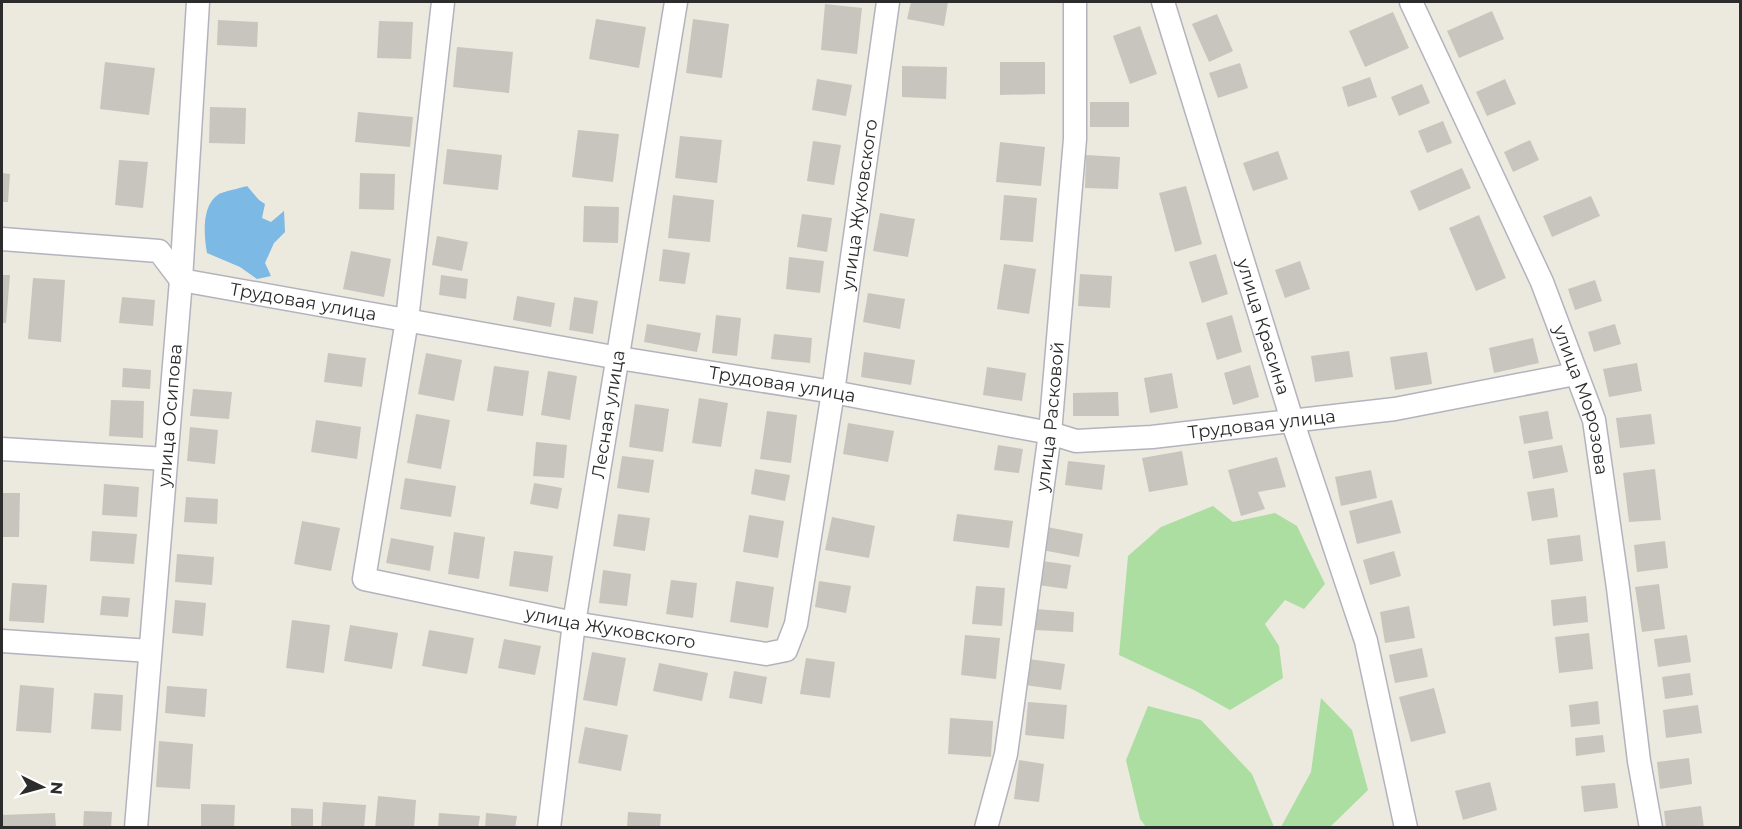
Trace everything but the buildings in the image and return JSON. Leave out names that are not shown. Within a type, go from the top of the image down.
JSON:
[{"type":"street","name":"улица Осипова","points":[[136,828],[181,280],[198,2]]},
{"type":"street","name":"улица Жуковского","points":[[443,2],[407,320],[364,579],[574,623],[766,654],[786,650],[796,624],[833,392],[888,2]]},
{"type":"street","name":"Лесная улица","points":[[549,828],[574,623],[676,2]]},
{"type":"street","name":"улица Расковой","points":[[986,828],[1006,754],[1050,433],[1075,139],[1076,2]]},
{"type":"street","name":"улица Красина","points":[[1162,2],[1292,420],[1366,641],[1406,828]]},
{"type":"street","name":"улица Морозова","points":[[1412,2],[1542,282],[1594,420],[1618,588],[1639,761],[1651,828]]},
{"type":"street","points":[[2,239],[159,251],[181,280]]},
{"type":"street","name":"Трудовая улица","points":[[181,280],[619,358],[833,392],[1050,433],[1076,441],[1152,437],[1395,409],[1575,374]]},
{"type":"street","points":[[2,449],[166,459]]},
{"type":"street","points":[[2,641],[150,651]]},
{"type":"green space","points":[[1213,506],[1233,522],[1275,513],[1297,526],[1325,584],[1304,609],[1285,600],[1265,624],[1279,646],[1283,678],[1230,710],[1194,690],[1119,655],[1128,556],[1161,527]]},
{"type":"green space","points":[[1321,698],[1352,730],[1368,790],[1330,827],[1281,827],[1311,772]]},
{"type":"green space","points":[[1148,706],[1201,720],[1252,774],[1274,827],[1146,827],[1140,819],[1126,760]]},
{"type":"water","points":[[247,186],[265,204],[262,218],[271,222],[284,211],[285,232],[274,243],[265,263],[271,276],[257,279],[240,267],[207,253],[206,246],[205,221],[213,199],[221,193]]}]
